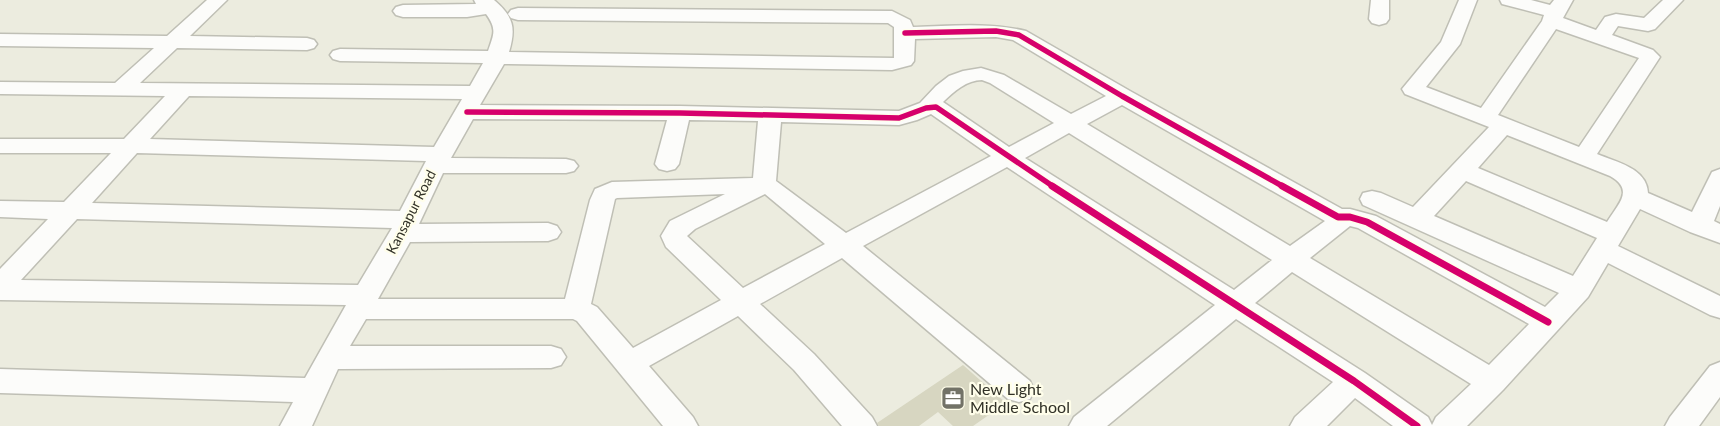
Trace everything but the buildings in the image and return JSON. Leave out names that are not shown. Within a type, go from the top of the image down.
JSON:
[{"type":"street","points":[[121,90],[218,0]]},
{"type":"street","points":[[1447,426],[1492,382],[1578,290],[1635,197],[1636,189],[1629,177],[1413,89],[1450,44],[1468,0]]},
{"type":"street","points":[[1510,0],[1557,11],[1601,37],[1650,57],[1583,158]]},
{"type":"street","points":[[1601,37],[1612,21],[1616,20],[1650,25],[1674,0]]},
{"type":"street","points":[[403,11],[800,8],[896,17],[1013,33],[1338,217],[1350,217],[1367,222],[1548,322]]},
{"type":"street","name":"Kansapur Road","points":[[296,426],[329,358],[405,226],[438,160],[496,59],[504,34],[504,9]]},
{"type":"street","points":[[1417,219],[1462,170],[1494,123],[1557,11]]},
{"type":"street","points":[[340,55],[897,64],[904,61],[896,17]]},
{"type":"street","points":[[0,40],[307,44]]},
{"type":"street","points":[[0,88],[183,90],[680,113],[905,118],[928,107],[937,95],[957,82],[972,74],[983,74],[997,79],[1492,382]]},
{"type":"street","points":[[0,286],[183,90]]},
{"type":"street","points":[[630,363],[844,245],[1122,96]]},
{"type":"street","points":[[928,107],[939,108],[1008,157],[1236,303],[1354,381],[1417,426]]},
{"type":"street","points":[[667,164],[680,113]]},
{"type":"street","points":[[764,185],[770,116]]},
{"type":"street","points":[[0,146],[129,146],[566,166]]},
{"type":"street","points":[[1462,170],[1608,242],[1720,308]]},
{"type":"street","points":[[1635,197],[1710,230],[1720,177]]},
{"type":"street","points":[[764,185],[679,227],[674,236],[675,241],[804,362],[861,426]]},
{"type":"street","points":[[576,309],[594,227],[602,200],[612,190],[764,185],[772,188],[844,245],[1019,390]]},
{"type":"street","points":[[1372,199],[1578,290]]},
{"type":"street","points":[[0,209],[72,210],[548,232]]},
{"type":"street","points":[[1085,426],[1291,259],[1339,223],[1338,217]]},
{"type":"street","points":[[0,290],[576,309],[587,314],[630,363],[677,424]]},
{"type":"street","points":[[329,358],[551,357]]},
{"type":"street","points":[[1681,426],[1720,374]]},
{"type":"street","points":[[0,381],[313,390]]},
{"type":"street","points":[[1306,426],[1354,381]]},
{"type":"cycle path","points":[[905,33],[996,31],[1019,35],[1122,96],[1338,217],[1350,217],[1367,222],[1548,322]]},
{"type":"cycle path","points":[[467,112],[680,113],[899,118],[909,116],[926,108],[936,107],[1008,157],[1354,381],[1417,426]]},
{"type":"place","name":"New Light Middle School","points":[[953,398]]}]
